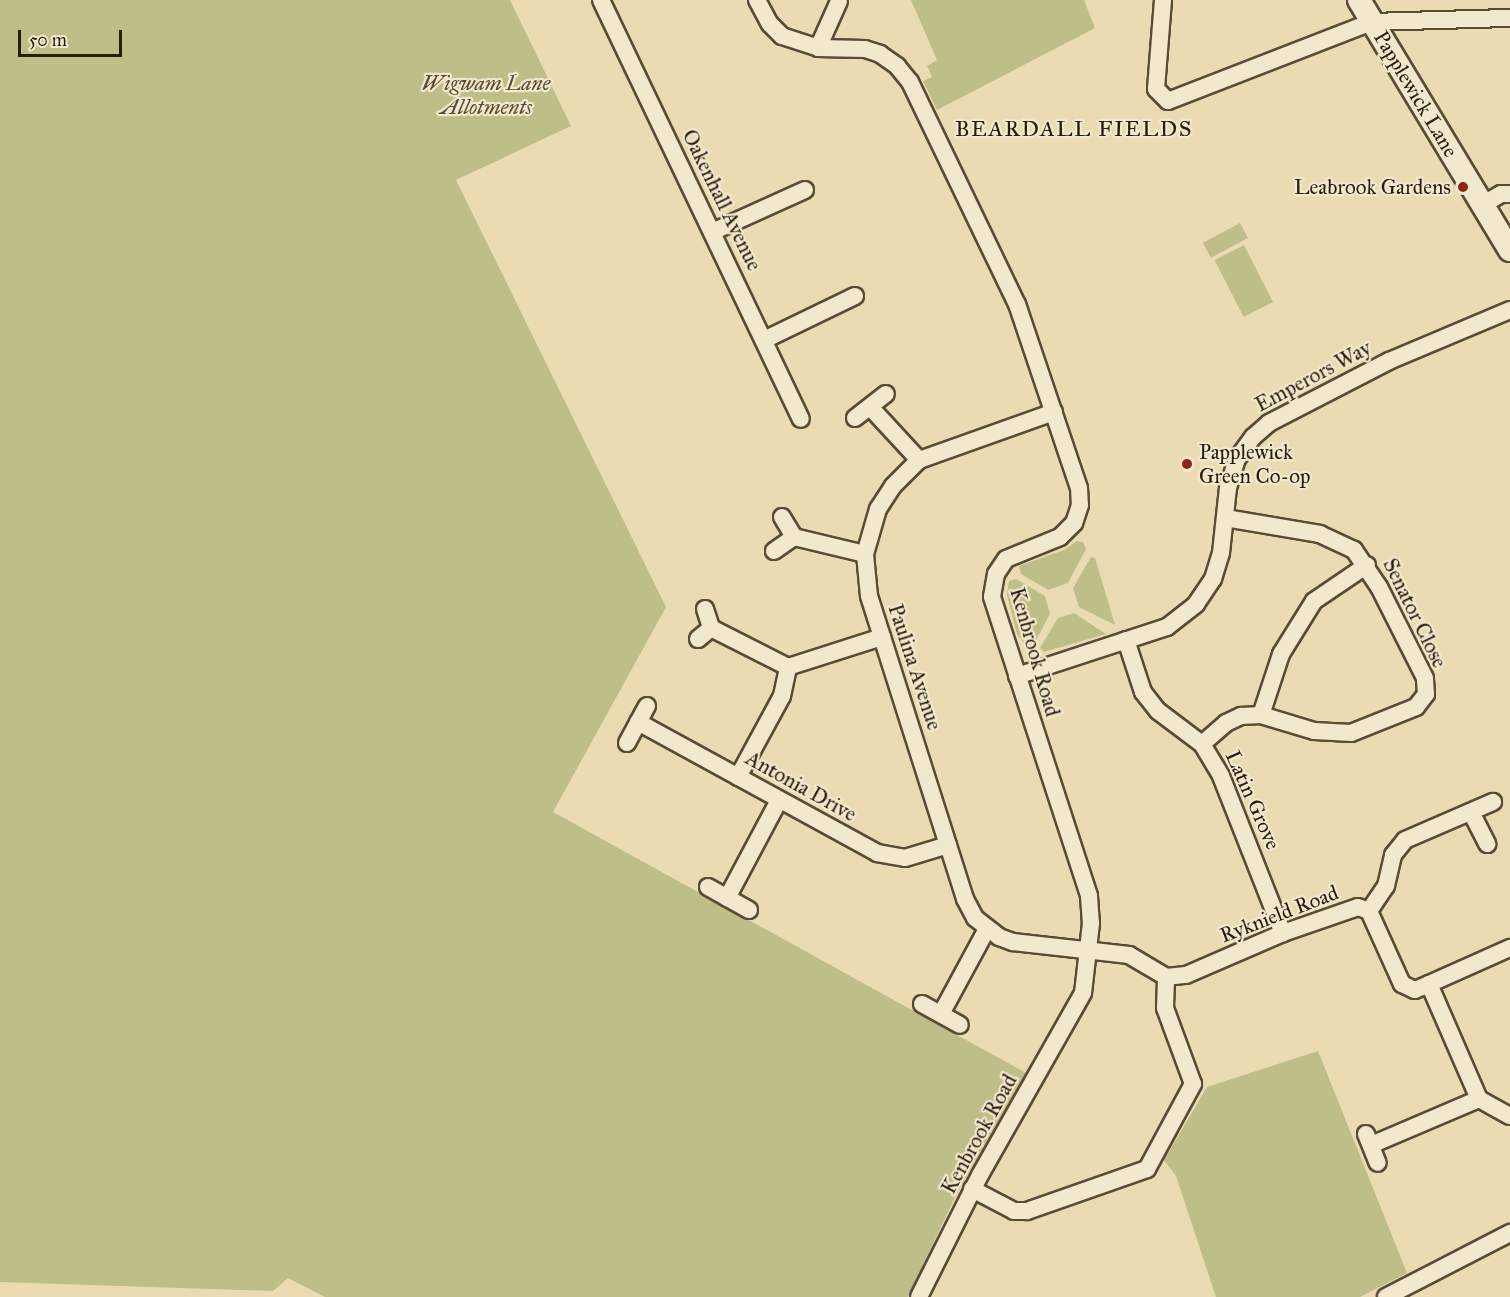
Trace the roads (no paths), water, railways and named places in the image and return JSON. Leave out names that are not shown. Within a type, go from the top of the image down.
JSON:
[{"type":"street","name":"Oakenhall Avenue","points":[[601,0],[801,419]]},
{"type":"street","name":"Kenbrook Road","points":[[757,0],[770,24],[782,36],[818,48],[865,49],[880,54],[897,66],[910,82],[1017,304],[1079,488],[1080,505],[1074,523],[1060,537],[1013,554],[996,574],[992,597],[1089,896],[1088,949],[1083,993],[972,1189],[920,1297]]},
{"type":"street","points":[[1163,0],[1156,89],[1163,100],[1181,99],[1372,22],[1510,18]]},
{"type":"street","name":"Papplewick Lane","points":[[1359,0],[1510,250]]},
{"type":"street","points":[[818,48],[839,1]]},
{"type":"street","points":[[712,232],[805,190]]},
{"type":"street","points":[[1482,205],[1501,194],[1510,194]]},
{"type":"street","points":[[764,340],[855,296]]},
{"type":"street","name":"Emperors Way","points":[[1017,676],[1167,627],[1196,604],[1215,570],[1228,488],[1237,459],[1253,436],[1269,423],[1389,361],[1510,310]]},
{"type":"street","points":[[855,418],[871,408],[886,394]]},
{"type":"street","points":[[871,408],[919,460]]},
{"type":"street","name":"Paulina Avenue","points":[[1054,412],[919,460],[893,486],[878,509],[866,554],[869,596],[965,899],[987,929],[1013,942],[1088,949]]},
{"type":"street","points":[[782,517],[794,537],[866,554]]},
{"type":"street","name":"Senator Close","points":[[1202,744],[1226,723],[1241,716],[1261,715],[1314,731],[1341,735],[1416,708],[1426,694],[1425,678],[1367,565],[1338,540],[1225,518]]},
{"type":"street","points":[[774,551],[794,537]]},
{"type":"street","points":[[1261,715],[1281,654],[1314,601],[1367,565]]},
{"type":"street","points":[[705,609],[704,633],[788,667],[882,637]]},
{"type":"street","name":"Latin Grove","points":[[1126,640],[1143,692],[1158,711],[1202,744],[1230,796],[1283,933]]},
{"type":"street","points":[[738,777],[782,696],[788,667]]},
{"type":"street","points":[[627,742],[647,706]]},
{"type":"street","name":"Antonia Drive","points":[[638,722],[892,859],[948,845]]},
{"type":"street","points":[[727,898],[779,800]]},
{"type":"street","points":[[1369,911],[1386,886],[1393,855],[1405,840],[1492,802]]},
{"type":"street","points":[[1471,812],[1486,844]]},
{"type":"street","points":[[708,887],[749,909]]},
{"type":"street","name":"Ryknield Road","points":[[1166,977],[1186,975],[1283,933],[1358,907],[1369,911],[1402,984],[1415,990],[1429,984]]},
{"type":"street","points":[[941,1014],[987,929]]},
{"type":"street","points":[[1510,948],[1429,984],[1479,1099],[1510,1116]]},
{"type":"street","points":[[972,1189],[1014,1211],[1027,1211],[1147,1169],[1193,1084],[1165,1008],[1166,977],[1128,955],[1088,949]]},
{"type":"street","points":[[922,1004],[960,1025]]},
{"type":"street","points":[[1378,1163],[1368,1140],[1479,1099]]},
{"type":"street","points":[[1386,1297],[1510,1233]]},
{"type":"place","name":"Leabrook Gardens","points":[[1463,187]]},
{"type":"place","name":"Papplewick Green Co-op","points":[[1187,464]]},
{"type":"district","name":"BEARDALL FIELDS","points":[[1074,129]]},
{"type":"park label","name":"Wigwam Lane Allotments","points":[[486,95]]}]
